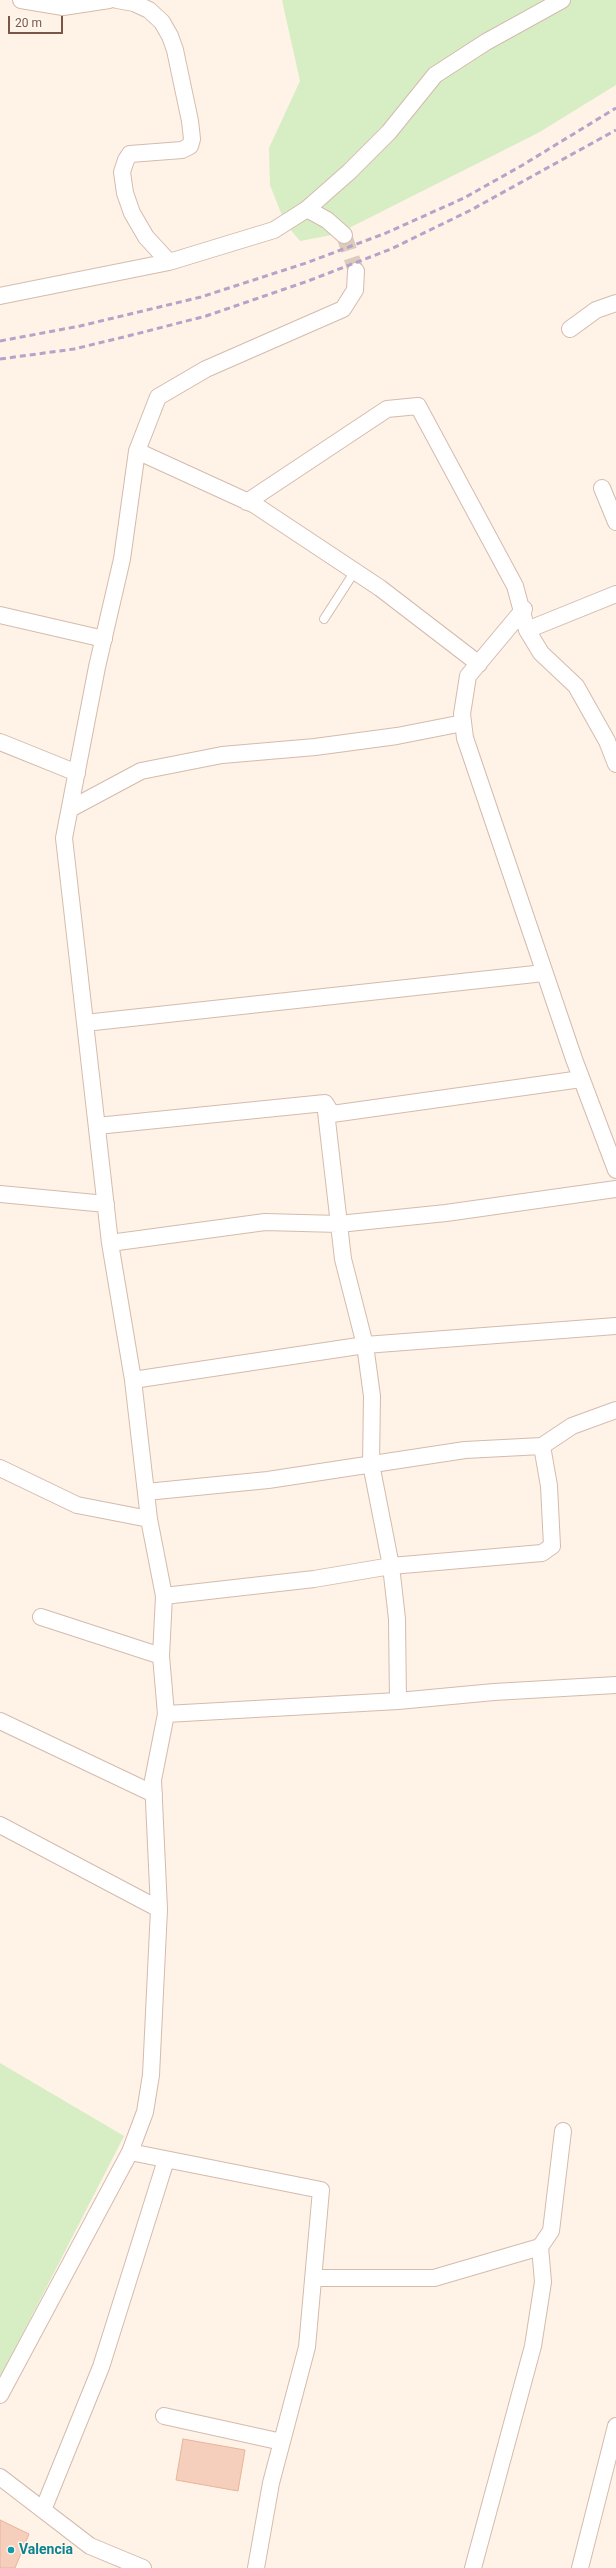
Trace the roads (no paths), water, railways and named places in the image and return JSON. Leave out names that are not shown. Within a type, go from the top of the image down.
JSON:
[{"type":"street","points":[[21,0],[63,7],[109,0]]},
{"type":"street","points":[[117,0],[134,3],[149,10],[162,22],[170,36],[174,50],[190,121],[192,140],[190,146],[182,150],[130,154],[126,160],[122,172],[125,193],[132,213],[146,237],[169,262]]},
{"type":"street","points":[[0,296],[169,262],[274,230],[307,209],[349,172],[389,132],[435,75],[486,42],[562,0]]},
{"type":"street","points":[[307,209],[327,220],[344,236]]},
{"type":"street","points":[[0,2394],[130,2152],[145,2112],[151,2075],[159,1909],[153,1780],[166,1714],[161,1656],[164,1596],[149,1519],[133,1380],[110,1243],[64,838],[104,639],[122,559],[137,451],[158,397],[201,371],[343,309],[355,290],[356,271]]},
{"type":"street","points":[[570,330],[596,310],[616,303]]},
{"type":"street","points":[[247,502],[387,410],[418,406],[515,586],[524,609],[527,630],[541,653],[576,686],[607,741],[616,764]]},
{"type":"street","points":[[137,451],[247,502],[380,588],[479,664]]},
{"type":"street","points":[[602,488],[616,522]]},
{"type":"street","points":[[527,630],[616,594]]},
{"type":"street","points":[[524,609],[468,676],[462,714],[465,738],[581,1079],[616,1170]]},
{"type":"street","points":[[0,615],[104,639]]},
{"type":"street","points":[[70,810],[141,771],[222,755],[375,739],[463,723]]},
{"type":"street","points":[[0,742],[77,773]]},
{"type":"street","points":[[85,1023],[544,973]]},
{"type":"street","points":[[325,1103],[332,1114],[581,1079]]},
{"type":"street","points":[[97,1126],[325,1103]]},
{"type":"street","points":[[325,1103],[343,1259],[365,1345],[372,1396],[371,1464],[392,1566],[397,1620],[398,1701]]},
{"type":"street","points":[[110,1243],[265,1222],[339,1224],[446,1213],[616,1189]]},
{"type":"street","points":[[0,1194],[106,1204]]},
{"type":"street","points":[[133,1380],[365,1345],[616,1326]]},
{"type":"street","points":[[146,1492],[268,1480],[465,1450],[542,1446],[572,1426],[616,1410]]},
{"type":"street","points":[[164,1596],[314,1579],[392,1566],[542,1553],[552,1546],[549,1486],[542,1446]]},
{"type":"street","points":[[0,1468],[77,1504],[149,1519]]},
{"type":"street","points":[[41,1617],[161,1656]]},
{"type":"street","points":[[166,1714],[398,1701],[494,1692],[616,1685]]},
{"type":"street","points":[[0,1721],[154,1794]]},
{"type":"street","points":[[0,1825],[159,1909]]},
{"type":"street","points":[[313,2278],[434,2278],[540,2247],[551,2231],[563,2131]]},
{"type":"street","points":[[130,2152],[321,2190],[307,2347],[271,2483],[256,2568]]},
{"type":"street","points":[[43,2510],[101,2367],[166,2160]]},
{"type":"street","points":[[472,2568],[533,2346],[544,2282],[540,2247]]},
{"type":"street","points":[[164,2416],[282,2442]]},
{"type":"street","points":[[580,2568],[616,2426]]},
{"type":"street","points":[[0,2477],[90,2546],[143,2568]]},
{"type":"lane","points":[[324,619],[355,571]]},
{"type":"tunnel","points":[[344,235],[356,271]]},
{"type":"railway","points":[[0,341],[80,326],[201,297],[306,263],[386,233],[464,198],[521,166],[616,108]]},
{"type":"railway","points":[[0,359],[74,349],[136,334],[206,316],[308,281],[391,249],[471,210],[616,130]]},
{"type":"place","name":"Valencia","points":[[11,2550]]}]
